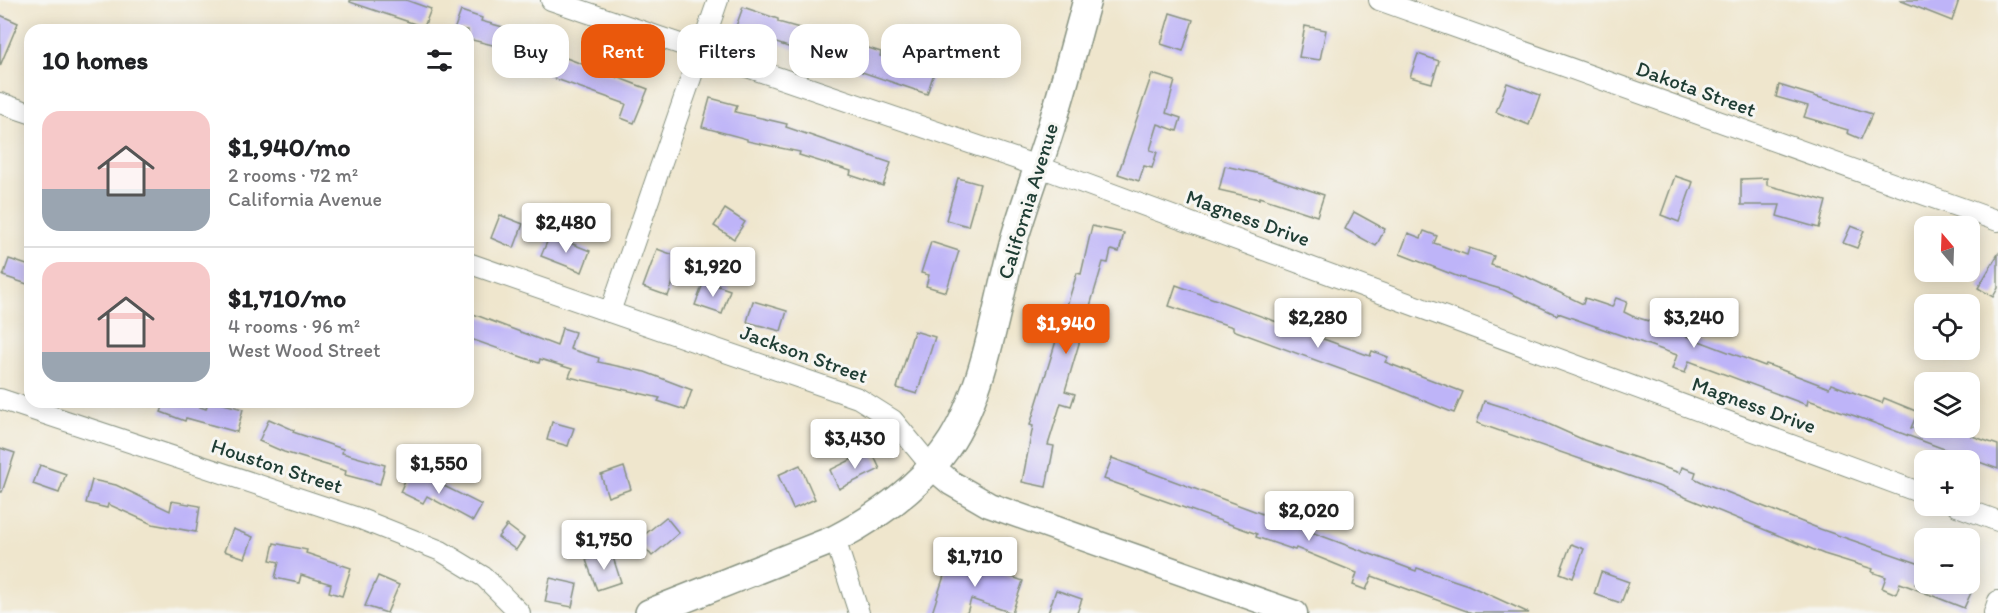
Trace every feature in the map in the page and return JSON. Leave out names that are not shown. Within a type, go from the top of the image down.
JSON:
[{"type":"main road","name":"California Avenue","points":[[649,613],[834,539],[884,509],[931,466],[952,440],[968,405],[1087,0]]},
{"type":"street","name":"Magness Drive","points":[[551,0],[677,43]]},
{"type":"street","points":[[710,24],[718,0]]},
{"type":"street","name":"Dakota Street","points":[[1378,0],[1998,222]]},
{"type":"street","name":"Magness Drive","points":[[777,77],[1037,165],[1914,490]]},
{"type":"street","points":[[610,312],[691,78]]},
{"type":"street","points":[[0,103],[24,111]]},
{"type":"street","name":"Jackson Street","points":[[474,265],[858,398],[897,424],[931,466]]},
{"type":"street","name":"Houston Street","points":[[0,399],[24,407]]},
{"type":"street","name":"Houston Street","points":[[27,408],[358,518],[441,551],[484,577],[520,613]]},
{"type":"street","points":[[931,466],[951,483],[989,505],[1294,613]]},
{"type":"street","points":[[1980,514],[1998,521]]},
{"type":"street","points":[[834,539],[859,613]]},
{"type":"street","points":[[1994,613],[1998,601]]},
{"type":"building","points":[[350,0],[406,0],[431,9],[425,24],[415,24],[350,2]]},
{"type":"building","points":[[1899,0],[1959,0],[1952,21]]},
{"type":"building","points":[[743,7],[778,19],[778,22],[789,25],[789,47],[777,43],[777,24],[737,24]]},
{"type":"building","points":[[461,11],[492,24],[492,45],[474,40],[474,24],[456,24]]},
{"type":"building","points":[[1170,13],[1193,20],[1183,51],[1161,44]]},
{"type":"building","points":[[0,15],[18,23],[0,66]]},
{"type":"building","points":[[1305,26],[1326,30],[1320,60],[1299,57]]},
{"type":"building","points":[[869,48],[881,52],[881,78],[932,78],[927,94],[869,74]]},
{"type":"building","points":[[1418,54],[1439,61],[1432,83],[1410,77]]},
{"type":"building","points":[[569,59],[581,64],[581,78],[619,78],[648,89],[634,123],[621,118],[626,104],[553,78],[569,78]]},
{"type":"building","points":[[1152,74],[1175,81],[1166,113],[1181,118],[1177,131],[1158,124],[1150,150],[1157,152],[1152,168],[1144,166],[1139,181],[1118,174]]},
{"type":"building","points":[[1507,83],[1540,95],[1529,125],[1496,112]]},
{"type":"building","points":[[1779,85],[1872,114],[1861,139],[1847,133],[1848,130],[1804,117],[1808,106],[1776,97]]},
{"type":"building","points":[[710,98],[737,105],[735,112],[787,124],[786,127],[891,163],[883,186],[850,175],[851,171],[799,155],[800,152],[747,141],[747,139],[702,127]]},
{"type":"building","points":[[1225,166],[1265,175],[1324,195],[1317,216],[1259,197],[1259,199],[1219,190]]},
{"type":"building","points":[[1675,176],[1693,182],[1679,222],[1661,215]]},
{"type":"building","points":[[958,178],[980,184],[968,226],[946,220]]},
{"type":"building","points":[[1767,178],[1767,185],[1826,201],[1819,228],[1777,216],[1780,205],[1741,205],[1741,179]]},
{"type":"building","points":[[725,209],[745,222],[734,239],[714,226]]},
{"type":"building","points":[[1354,212],[1385,229],[1376,246],[1345,229]]},
{"type":"building","points":[[500,215],[523,224],[514,248],[491,238]]},
{"type":"building","points":[[1092,226],[1124,233],[1119,252],[1111,250],[1108,263],[1103,262],[1065,391],[1075,394],[1071,406],[1061,403],[1048,445],[1054,446],[1046,487],[1022,482],[1033,426],[1030,425],[1077,273],[1081,274]]},
{"type":"building","points":[[1851,226],[1864,231],[1857,248],[1843,243]]},
{"type":"building","points":[[1424,231],[1437,236],[1434,243],[1467,255],[1469,248],[1494,256],[1491,265],[1527,277],[1583,304],[1585,298],[1612,307],[1616,298],[1627,302],[1624,312],[1632,316],[1665,326],[1667,319],[1681,323],[1678,333],[1765,366],[1766,364],[1829,388],[1831,384],[1882,403],[1884,398],[1914,410],[1914,421],[1911,428],[1914,428],[1914,438],[1808,400],[1807,405],[1689,361],[1685,373],[1672,369],[1677,355],[1558,313],[1557,315],[1504,290],[1459,277],[1400,254],[1408,233],[1421,238]]},
{"type":"building","points":[[550,235],[590,251],[582,272],[541,256]]},
{"type":"building","points":[[931,242],[959,251],[946,292],[926,286],[929,275],[921,273]]},
{"type":"building","points":[[657,249],[682,258],[668,296],[643,287]]},
{"type":"building","points":[[1998,254],[1998,288],[1993,297],[1978,288]]},
{"type":"building","points":[[9,259],[24,264],[24,283],[3,276]]},
{"type":"building","points":[[704,281],[730,290],[722,314],[695,305]]},
{"type":"building","points":[[1176,285],[1370,356],[1372,351],[1388,357],[1385,362],[1463,392],[1454,413],[1233,330],[1233,327],[1169,306]]},
{"type":"building","points":[[753,301],[787,311],[781,331],[747,322]]},
{"type":"building","points":[[474,314],[557,346],[562,328],[575,332],[570,349],[599,358],[598,362],[645,372],[692,390],[685,410],[658,401],[660,398],[569,377],[572,369],[540,359],[539,363],[474,340]]},
{"type":"building","points":[[914,331],[935,337],[917,394],[897,388]]},
{"type":"building","points":[[1484,401],[1526,414],[1584,440],[1680,473],[1682,467],[1696,472],[1694,478],[1704,483],[1820,529],[1914,562],[1914,588],[1900,583],[1896,594],[1882,588],[1886,577],[1872,572],[1873,569],[1824,554],[1658,486],[1477,423]]},
{"type":"building","points":[[163,408],[243,409],[237,432],[186,418],[185,421],[161,412]]},
{"type":"building","points":[[269,419],[294,430],[293,432],[343,449],[342,453],[385,465],[380,484],[345,475],[346,471],[284,452],[259,441]]},
{"type":"building","points":[[552,422],[574,428],[568,446],[547,440]]},
{"type":"building","points":[[1914,438],[1978,438],[1998,445],[1998,469],[1980,462],[1980,450],[1947,450]]},
{"type":"building","points":[[0,448],[15,453],[2,492],[0,492]]},
{"type":"building","points":[[871,450],[880,469],[839,489],[830,470]]},
{"type":"building","points":[[1112,458],[1416,571],[1417,568],[1468,585],[1529,613],[1472,613],[1372,576],[1366,590],[1353,585],[1357,573],[1296,548],[1295,550],[1256,537],[1257,534],[1104,479]]},
{"type":"building","points":[[40,465],[66,474],[59,493],[33,484]]},
{"type":"building","points":[[800,465],[815,499],[793,509],[778,475]]},
{"type":"building","points":[[624,467],[631,489],[608,497],[601,475]]},
{"type":"building","points":[[410,469],[482,505],[473,521],[427,496],[423,503],[400,492]]},
{"type":"building","points":[[92,480],[116,485],[170,511],[172,501],[200,506],[196,532],[152,524],[108,504],[107,508],[86,503]]},
{"type":"building","points":[[666,517],[679,533],[652,556],[638,540]]},
{"type":"building","points":[[507,525],[524,538],[516,550],[498,537]]},
{"type":"building","points":[[233,529],[253,537],[245,558],[224,551]]},
{"type":"building","points":[[274,543],[307,550],[306,553],[351,568],[342,596],[329,592],[331,584],[301,575],[299,583],[275,578],[279,562],[270,560]]},
{"type":"building","points":[[1571,544],[1584,549],[1573,578],[1560,573]]},
{"type":"building","points":[[611,551],[621,582],[597,590],[586,560]]},
{"type":"building","points":[[951,554],[1023,581],[1012,613],[971,599],[967,613],[932,613]]},
{"type":"building","points":[[1601,572],[1629,582],[1621,603],[1594,594]]},
{"type":"building","points":[[378,576],[399,585],[387,613],[365,606]]},
{"type":"building","points":[[550,578],[577,584],[572,607],[545,602]]},
{"type":"building","points":[[1056,590],[1082,599],[1077,613],[1048,613]]},
{"type":"building","points":[[1928,594],[1970,594],[1964,608]]}]
